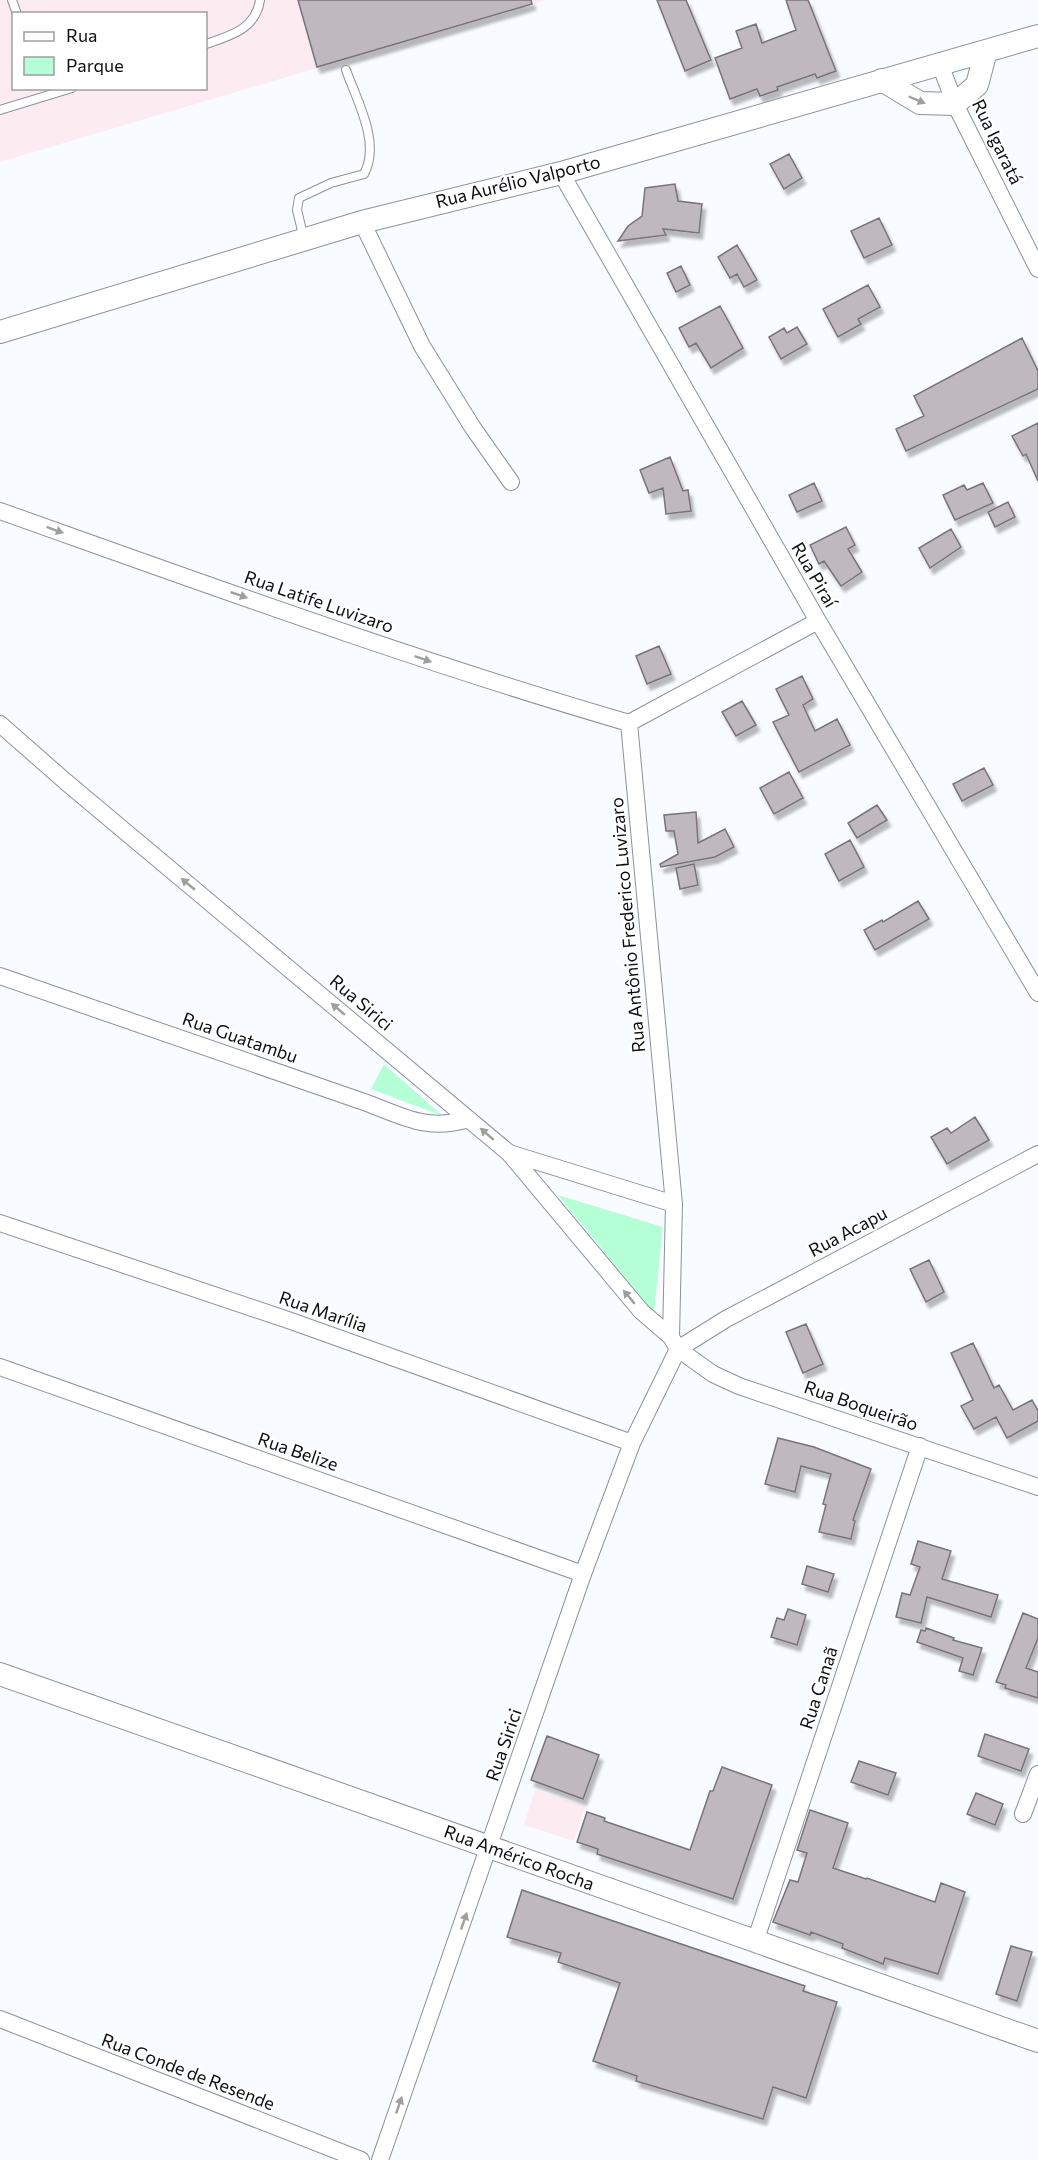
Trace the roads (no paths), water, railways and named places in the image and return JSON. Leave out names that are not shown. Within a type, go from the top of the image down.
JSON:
[{"type":"main road","name":"Rua Aurélio Valporto","points":[[0,332],[362,222],[561,173],[1038,36]]},
{"type":"main road","points":[[882,80],[920,103],[956,104],[977,85],[986,51]]},
{"type":"main road","name":"Rua Américo Rocha","points":[[0,1674],[1038,2041]]},
{"type":"street","name":"Rua Igaratá","points":[[940,63],[956,104],[1038,269]]},
{"type":"street","name":"Rua Piraí","points":[[561,173],[818,621],[1038,993]]},
{"type":"street","points":[[362,222],[422,346],[473,428],[511,483]]},
{"type":"street","name":"Rua Latife Luvizaro","points":[[0,511],[511,689],[629,723]]},
{"type":"street","points":[[629,723],[818,621]]},
{"type":"street","name":"Rua Antônio Frederico Luvizaro","points":[[629,723],[674,1204],[675,1343]]},
{"type":"street","name":"Rua Sirici","points":[[0,724],[66,782],[509,1153],[641,1311],[675,1343],[632,1443],[584,1574],[380,2160]]},
{"type":"street","name":"Rua Guatambu","points":[[0,976],[411,1120],[438,1125],[469,1119]]},
{"type":"street","points":[[509,1153],[674,1204]]},
{"type":"street","name":"Rua Acapu","points":[[675,1343],[726,1319],[1038,1154]]},
{"type":"street","name":"Rua Marília","points":[[0,1223],[291,1321],[632,1443]]},
{"type":"street","name":"Rua Boqueirão","points":[[675,1343],[693,1361],[712,1374],[740,1386],[1038,1487]]},
{"type":"street","name":"Rua Belize","points":[[0,1367],[584,1574]]},
{"type":"street","name":"Rua Canaã","points":[[755,1942],[920,1446]]},
{"type":"street","points":[[1023,1814],[1038,1774]]},
{"type":"street","name":"Rua Conde de Resende","points":[[0,2019],[361,2160]]},
{"type":"lane","points":[[207,44],[232,35],[252,21],[260,0]]},
{"type":"lane","points":[[304,240],[297,210],[299,198],[331,183],[364,174],[369,165],[371,149],[366,127],[346,70]]},
{"type":"lane","points":[[0,110],[46,93],[62,90]]}]
